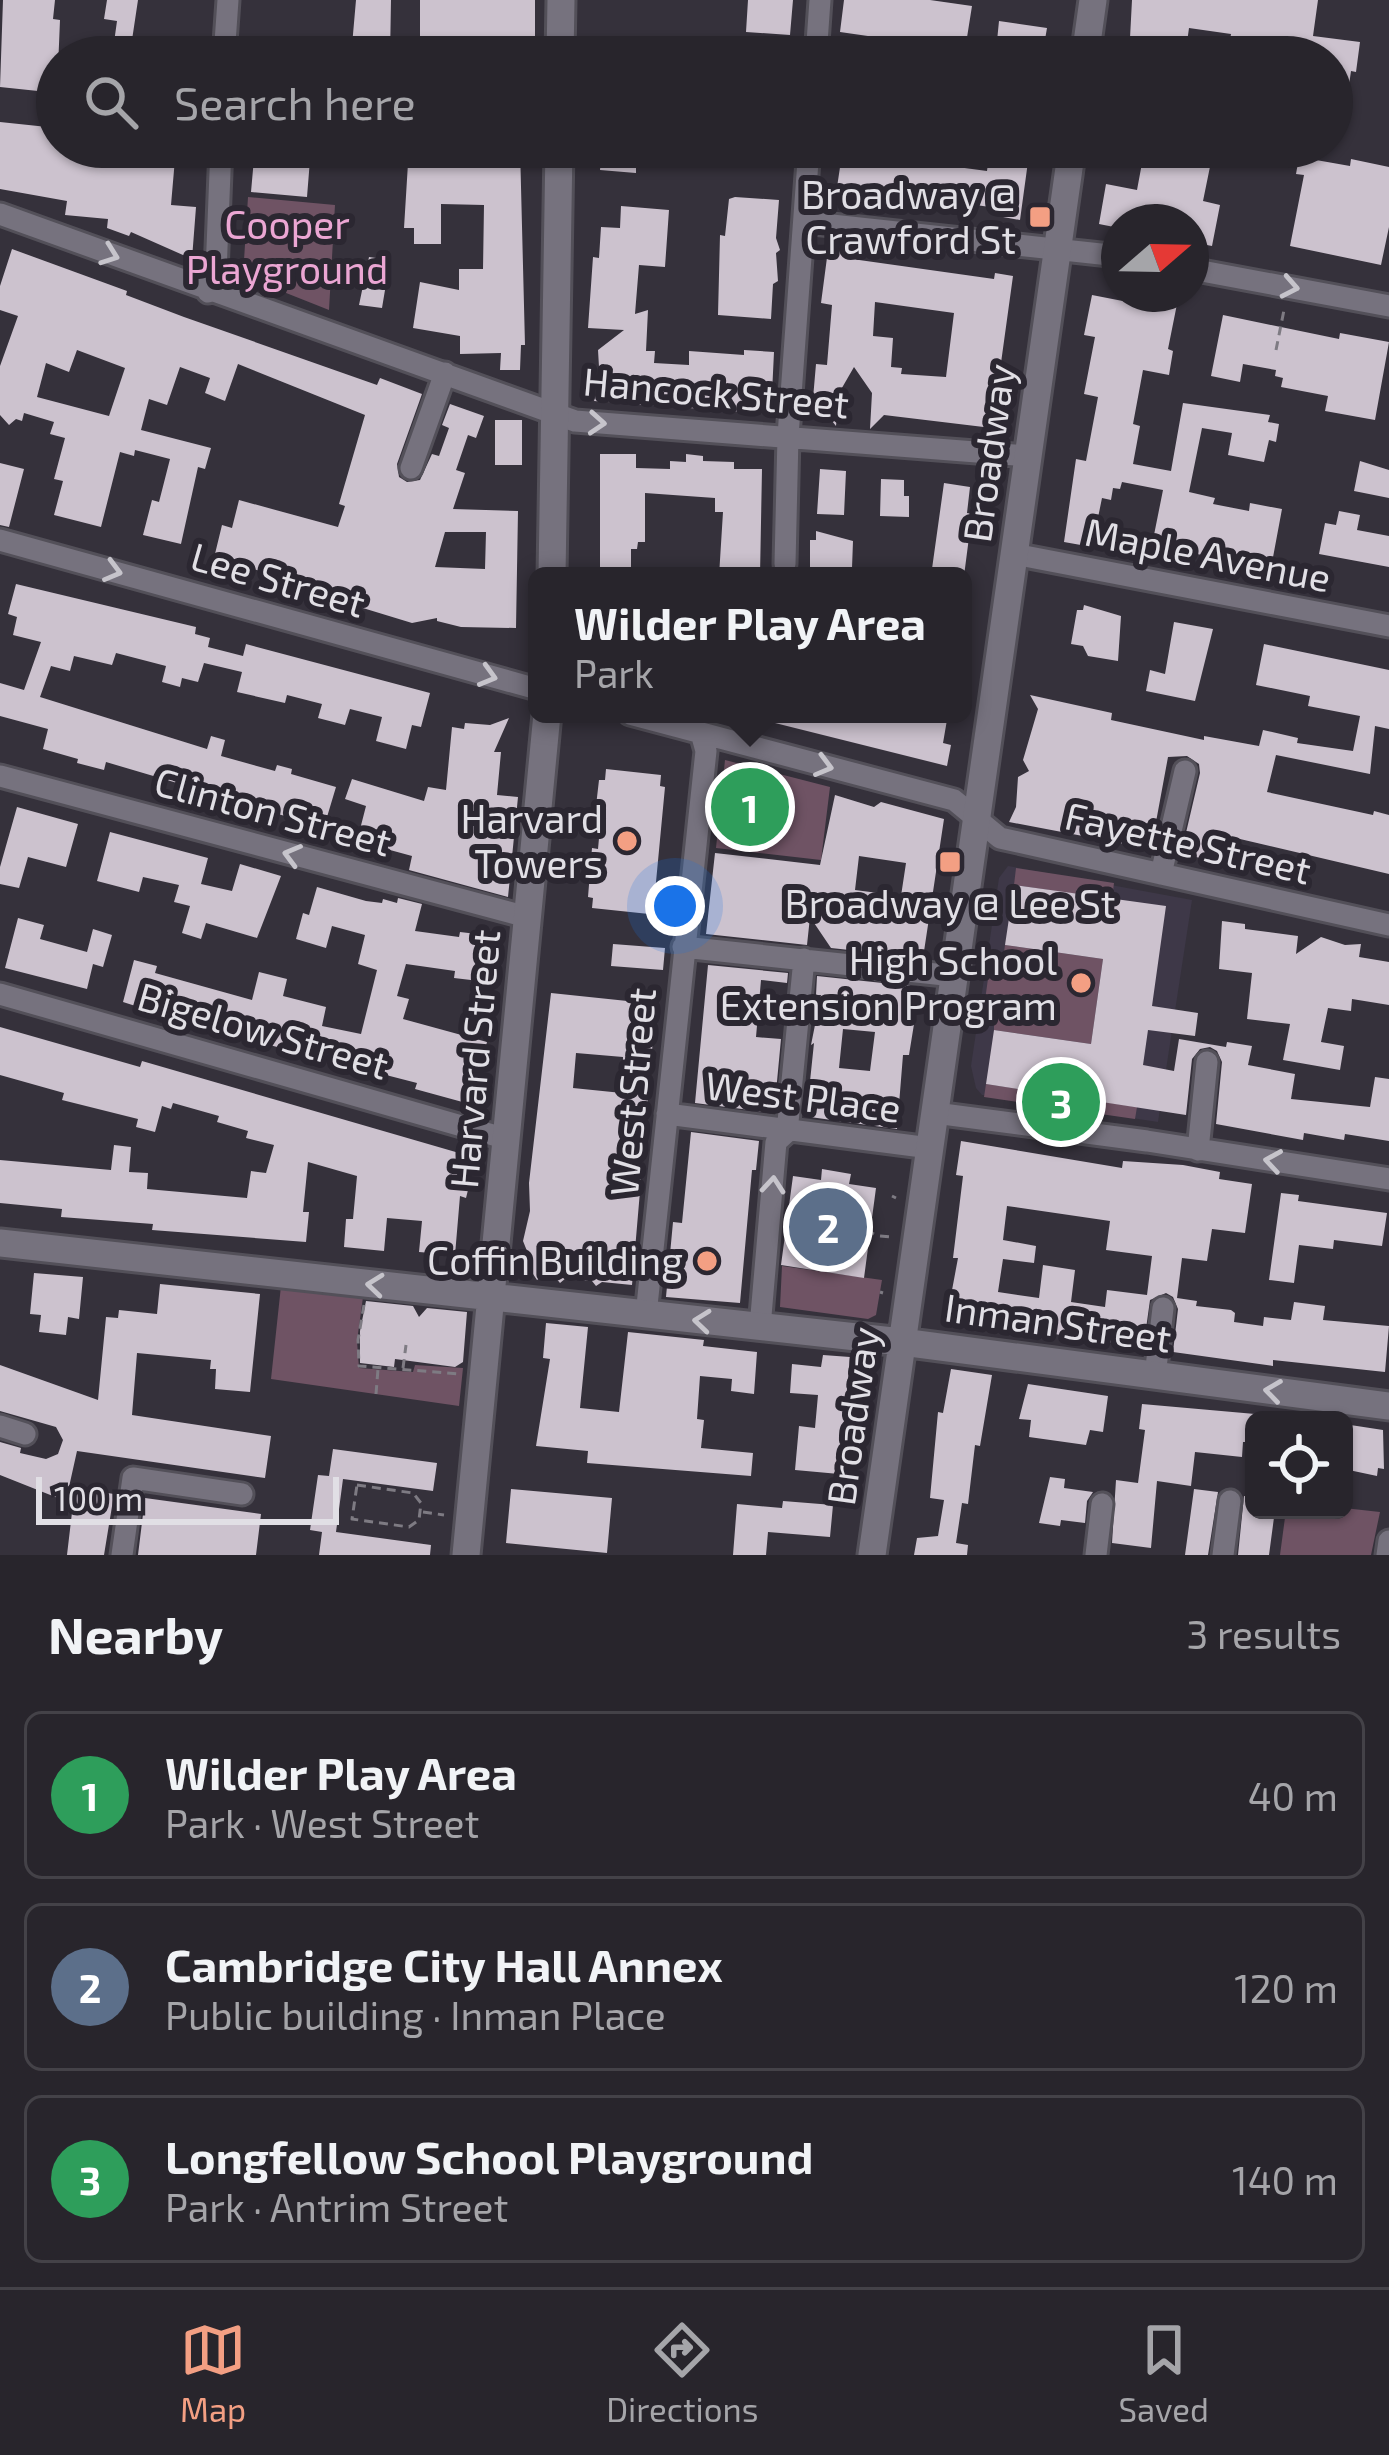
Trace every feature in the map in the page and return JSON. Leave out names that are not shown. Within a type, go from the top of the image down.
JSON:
[{"type":"main road","points":[[560,36],[561,0]]},
{"type":"main road","points":[[1088,36],[1093,0]]},
{"type":"main road","points":[[552,567],[559,168]]},
{"type":"main road","name":"Broadway","points":[[872,1555],[1069,168]]},
{"type":"main road","name":"Harvard Street","points":[[466,1555],[546,723]]},
{"type":"main road","name":"Inman Street","points":[[0,1244],[902,1342],[1389,1406]]},
{"type":"street","points":[[225,36],[228,0]]},
{"type":"street","points":[[817,36],[820,0]]},
{"type":"street","points":[[208,292],[215,273],[219,168]]},
{"type":"street","points":[[785,564],[788,436],[808,168]]},
{"type":"street","name":"Hancock Street","points":[[0,214],[574,421],[1028,456]]},
{"type":"street","points":[[804,221],[1101,253]]},
{"type":"street","points":[[1209,272],[1389,306]]},
{"type":"street","points":[[411,468],[445,373]]},
{"type":"street","name":"Lee Street","points":[[0,540],[528,687]]},
{"type":"street","name":"Maple Avenue","points":[[1014,554],[1389,626]]},
{"type":"street","points":[[663,723],[954,800],[977,819]]},
{"type":"street","name":"West Street","points":[[646,1315],[706,751],[701,733]]},
{"type":"street","points":[[1161,874],[1185,771]]},
{"type":"street","name":"Clinton Street","points":[[0,776],[527,917]]},
{"type":"street","name":"Fayette Street","points":[[977,819],[1000,838],[1389,925]]},
{"type":"street","points":[[682,947],[954,976]]},
{"type":"street","points":[[760,1328],[776,1142],[787,1132],[804,959]]},
{"type":"street","name":"Bigelow Street","points":[[0,994],[507,1138]]},
{"type":"street","points":[[1198,1150],[1207,1061]]},
{"type":"street","points":[[935,1113],[1389,1179]]},
{"type":"street","name":"West Place","points":[[667,1114],[930,1148]]},
{"type":"street","points":[[1155,1376],[1163,1308]]},
{"type":"street","points":[[0,1426],[25,1435]]},
{"type":"street","points":[[107,1471],[242,1494]]},
{"type":"street","points":[[122,1555],[133,1478]]},
{"type":"street","points":[[1223,1555],[1229,1501]]},
{"type":"street","points":[[1096,1555],[1102,1504]]},
{"type":"street","points":[[1387,1555],[1389,1541]]},
{"type":"path","points":[[1276,350],[1285,303]]},
{"type":"path","points":[[875,1234],[891,1237]]},
{"type":"path","points":[[364,1294],[359,1366],[468,1374]]},
{"type":"path","points":[[403,1370],[406,1345]]},
{"type":"path","points":[[376,1394],[378,1368]]},
{"type":"path","points":[[357,1485],[413,1493],[422,1512],[410,1527],[352,1519],[357,1485]]},
{"type":"path","points":[[422,1512],[453,1516]]},
{"type":"shaded area","name":"High School Extension Program","points":[[1008,866],[1192,900],[1158,1122],[982,1095],[976,1088],[971,1066],[999,878]]},
{"type":"green space","name":"Cooper Playground","points":[[248,197],[335,205],[329,310],[243,276]]},
{"type":"green space","points":[[725,760],[830,787],[821,860],[716,848]]},
{"type":"green space","points":[[1016,868],[1114,883],[1112,899],[1014,885]]},
{"type":"green space","points":[[1005,945],[1103,959],[1091,1044],[994,1030],[994,1023],[982,1022],[991,957],[1003,959]]},
{"type":"green space","points":[[986,1084],[1137,1107],[1135,1119],[984,1097]]},
{"type":"green space","points":[[782,1266],[882,1280],[876,1315],[868,1319],[780,1307]]},
{"type":"green space","points":[[281,1286],[363,1297],[359,1368],[413,1372],[415,1365],[463,1368],[459,1406],[271,1379]]},
{"type":"green space","points":[[1353,1509],[1380,1512],[1371,1555],[1280,1555],[1285,1519],[1353,1519]]},
{"type":"building","points":[[3,0],[55,0],[53,19],[60,20],[59,36],[36,36],[36,91],[0,87]]},
{"type":"building","points":[[107,0],[138,0],[133,36],[115,36],[117,21],[104,19]]},
{"type":"building","points":[[356,0],[391,0],[390,36],[353,36]]},
{"type":"building","points":[[420,0],[535,0],[535,36],[420,36]]},
{"type":"building","points":[[748,0],[793,0],[790,35],[746,32]]},
{"type":"building","points":[[844,0],[930,0],[972,6],[967,36],[840,32]]},
{"type":"building","points":[[1132,0],[1318,0],[1313,36],[1231,36],[1189,28],[1188,36],[1130,36]]},
{"type":"building","points":[[999,21],[1047,28],[1046,36],[998,36]]},
{"type":"building","points":[[1353,41],[1360,42],[1353,71]]},
{"type":"building","points":[[0,122],[36,126],[36,168],[174,168],[171,205],[196,207],[192,259],[131,232],[129,236],[107,228],[108,219],[65,215],[67,201],[0,189]]},
{"type":"building","points":[[1353,159],[1389,167],[1389,227],[1381,265],[1290,246],[1304,175],[1296,174],[1297,168],[1353,168]]},
{"type":"building","points":[[253,168],[309,168],[307,197],[251,192]]},
{"type":"building","points":[[408,168],[521,168],[525,345],[521,345],[520,370],[500,370],[501,353],[460,354],[460,336],[413,328],[420,282],[459,290],[459,269],[483,269],[484,205],[441,204],[441,244],[414,244],[414,228],[404,228]]},
{"type":"building","points":[[636,168],[636,173],[600,170]]},
{"type":"building","points":[[840,168],[1027,168],[1020,220],[1003,217],[1004,209],[856,188],[854,196],[836,194]]},
{"type":"building","points":[[1141,168],[1210,168],[1203,201],[1220,205],[1212,246],[1209,204],[1102,204],[1106,184],[1137,190]]},
{"type":"building","points":[[729,199],[779,200],[778,281],[773,284],[771,319],[718,315],[720,235],[725,236]]},
{"type":"building","points":[[621,206],[669,210],[665,267],[639,265],[635,314],[648,310],[646,351],[655,351],[654,363],[689,365],[689,351],[774,352],[771,414],[594,401],[600,384],[598,350],[624,330],[588,328],[593,257],[599,258],[601,227],[620,228]]},
{"type":"building","points":[[12,249],[184,317],[377,385],[380,378],[422,394],[397,464],[399,477],[407,482],[420,480],[432,454],[439,456],[449,428],[442,425],[450,404],[484,416],[476,438],[468,435],[456,470],[465,473],[453,509],[518,511],[516,628],[461,627],[437,618],[412,623],[353,605],[347,595],[214,558],[222,525],[232,528],[239,500],[338,527],[345,506],[339,504],[365,415],[238,364],[225,401],[205,393],[210,378],[180,367],[167,405],[149,399],[141,430],[211,448],[205,469],[198,467],[181,544],[143,535],[152,500],[159,502],[170,459],[135,450],[134,456],[120,452],[101,527],[54,515],[63,481],[54,479],[65,438],[50,434],[54,422],[24,413],[22,421],[16,419],[9,425],[0,415],[0,366],[18,316],[0,310],[0,286]],"holes":[[[77,350],[125,368],[109,416],[37,397],[46,363],[69,372]],[[445,532],[486,532],[485,569],[435,567]]]},
{"type":"building","points":[[828,250],[846,252],[845,258],[994,279],[995,273],[1013,276],[992,428],[884,415],[870,429],[872,393],[854,367],[839,393],[836,426],[824,411],[812,410],[816,364],[827,365],[832,305],[821,303]],"holes":[[[875,302],[954,313],[946,377],[901,374],[902,368],[891,367],[893,338],[873,336]]]},
{"type":"building","points":[[369,257],[390,260],[382,308],[359,305]]},
{"type":"building","points":[[1092,295],[1101,297],[1101,312],[1175,312],[1168,349],[1173,351],[1169,375],[1143,370],[1133,424],[1140,426],[1133,464],[1171,471],[1183,403],[1270,415],[1268,422],[1279,424],[1276,442],[1269,440],[1264,462],[1228,455],[1232,433],[1202,428],[1189,492],[1215,498],[1213,504],[1249,511],[1250,503],[1282,509],[1271,568],[1176,550],[1174,559],[1150,555],[1163,490],[1122,482],[1120,489],[1113,488],[1111,500],[1102,498],[1092,547],[1064,542],[1076,459],[1086,461],[1098,397],[1084,394],[1095,337],[1084,335]]},
{"type":"building","points":[[1223,315],[1339,339],[1340,333],[1389,342],[1375,420],[1325,411],[1328,396],[1281,387],[1283,378],[1275,376],[1276,370],[1243,364],[1240,382],[1211,376]]},
{"type":"building","points":[[495,420],[522,420],[522,465],[495,465]]},
{"type":"building","points":[[600,454],[636,454],[636,468],[670,469],[670,461],[686,462],[686,454],[703,456],[703,461],[734,462],[734,469],[762,469],[760,567],[720,567],[723,512],[715,512],[715,498],[645,493],[645,542],[631,549],[631,567],[600,567]]},
{"type":"building","points":[[1360,461],[1389,470],[1389,498],[1354,491]]},
{"type":"building","points":[[0,463],[24,469],[9,527],[0,525]]},
{"type":"building","points":[[820,469],[846,471],[844,515],[817,514]]},
{"type":"building","points":[[881,479],[904,480],[909,517],[880,516]]},
{"type":"building","points":[[944,483],[970,487],[967,513],[972,514],[965,567],[932,567]]},
{"type":"building","points":[[1339,511],[1360,515],[1357,530],[1389,536],[1389,567],[1319,554],[1325,523],[1336,525]]},
{"type":"building","points":[[816,531],[853,541],[852,567],[810,567],[810,540],[816,540]]},
{"type":"building","points":[[16,584],[196,627],[195,634],[210,638],[208,647],[243,656],[246,644],[430,693],[421,727],[412,725],[406,749],[376,741],[382,717],[350,709],[345,725],[318,718],[322,704],[287,695],[285,703],[237,692],[242,672],[204,663],[198,682],[182,678],[180,687],[162,682],[166,666],[116,653],[112,665],[74,656],[70,671],[51,666],[40,697],[207,749],[211,736],[225,740],[221,756],[275,771],[277,765],[292,769],[291,774],[336,787],[324,827],[246,805],[244,812],[219,805],[221,796],[106,762],[104,770],[77,763],[78,759],[43,749],[48,729],[0,716],[0,683],[24,690],[41,642],[13,635],[17,617],[8,614]]},
{"type":"building","points":[[1084,605],[1121,616],[1118,661],[1088,656],[1083,646],[1071,644],[1077,610]]},
{"type":"building","points":[[1174,622],[1213,629],[1195,701],[1146,691],[1150,670],[1165,674]]},
{"type":"building","points":[[1264,644],[1389,670],[1389,729],[1375,726],[1370,774],[1276,755],[1267,792],[1389,815],[1389,874],[1240,839],[1235,865],[1181,854],[1200,773],[1199,764],[1187,756],[1168,757],[1151,849],[1009,822],[1016,807],[1018,777],[1029,771],[1023,760],[1038,709],[1030,695],[1112,713],[1111,720],[1204,740],[1204,736],[1259,746],[1263,730],[1298,738],[1297,743],[1353,751],[1360,716],[1308,706],[1310,696],[1256,685]]},
{"type":"building","points":[[509,718],[494,752],[501,752],[497,795],[518,797],[508,897],[409,870],[412,856],[357,841],[366,806],[345,799],[352,779],[424,801],[428,787],[446,790],[452,727],[490,725]]},
{"type":"building","points":[[775,723],[946,723],[943,743],[951,745],[947,766]]},
{"type":"building","name":"Harvard Towers","points":[[606,769],[661,775],[660,786],[665,787],[649,914],[592,908],[593,898],[588,897],[592,848],[598,849],[599,780],[605,780]]},
{"type":"building","points":[[835,795],[944,819],[923,958],[831,948],[810,917],[807,945],[706,934],[715,853],[820,865]],"holes":[[[859,856],[906,863],[901,896],[855,890]]]},
{"type":"building","points":[[17,807],[78,824],[66,867],[28,857],[19,888],[0,884],[0,867]]},
{"type":"building","points":[[110,832],[208,858],[201,884],[232,891],[240,864],[281,876],[257,938],[206,923],[201,939],[182,933],[190,906],[174,902],[179,885],[143,877],[139,892],[97,881]]},
{"type":"building","points":[[1014,885],[1166,906],[1152,1006],[1198,1013],[1195,1036],[1148,1030],[1143,1065],[1174,1071],[1179,1039],[1252,1046],[1248,1065],[1295,1074],[1291,1099],[1370,1107],[1375,1077],[1389,1079],[1389,1141],[1304,1133],[1303,1140],[1216,1124],[1222,1062],[1210,1047],[1200,1049],[1192,1059],[1186,1115],[986,1084],[994,1030],[1091,1044],[1103,959],[1005,945]]},
{"type":"building","points":[[317,887],[366,901],[397,903],[398,898],[422,904],[415,931],[494,936],[494,968],[490,968],[488,982],[454,978],[455,971],[406,964],[397,996],[409,999],[403,1019],[487,1042],[477,1080],[484,1082],[477,1106],[415,1089],[417,1083],[123,1002],[134,960],[157,966],[155,973],[252,1000],[259,972],[287,979],[283,996],[326,1007],[322,1026],[361,1034],[377,970],[358,964],[365,935],[332,926],[326,948],[296,939]]},
{"type":"building","points":[[18,918],[44,925],[40,939],[87,952],[93,929],[112,935],[103,967],[93,964],[87,989],[5,968]]},
{"type":"building","points":[[1222,921],[1298,936],[1296,954],[1321,937],[1345,945],[1361,944],[1359,957],[1389,962],[1389,1005],[1352,999],[1351,1011],[1328,1008],[1321,1042],[1344,1046],[1340,1070],[1283,1060],[1290,1024],[1247,1019],[1252,973],[1219,969]]},
{"type":"building","points":[[613,944],[665,948],[663,970],[611,966]]},
{"type":"building","points":[[708,965],[788,973],[787,983],[761,980],[756,1037],[781,1039],[774,1113],[695,1103]]},
{"type":"building","points":[[817,976],[920,987],[909,1055],[903,1055],[897,1129],[810,1117],[814,1043],[811,1045],[821,995],[816,995]],"holes":[[[843,1029],[875,1032],[870,1071],[839,1068]]]},
{"type":"building","points":[[551,993],[656,1004],[632,1285],[602,1282],[596,1286],[592,1281],[566,1278],[560,1283],[550,1271],[537,1280],[533,1274],[512,1272],[529,1256],[523,1241],[530,1211],[529,1183]],"holes":[[[576,1053],[623,1057],[622,1093],[573,1088]]]},
{"type":"building","points":[[0,1027],[140,1067],[142,1061],[466,1155],[463,1167],[473,1170],[466,1198],[460,1196],[455,1255],[419,1252],[422,1221],[387,1218],[384,1251],[344,1247],[346,1219],[353,1219],[357,1176],[308,1162],[303,1212],[309,1212],[306,1242],[152,1230],[153,1224],[61,1217],[62,1209],[0,1203],[0,1160],[111,1170],[114,1145],[131,1147],[129,1172],[148,1173],[147,1189],[247,1198],[251,1171],[266,1173],[274,1145],[246,1138],[248,1131],[217,1122],[219,1116],[173,1103],[171,1109],[162,1106],[155,1132],[136,1127],[138,1119],[62,1100],[64,1093],[0,1075]]},
{"type":"building","points":[[691,1132],[759,1141],[740,1303],[666,1297],[673,1222],[682,1223]]},
{"type":"building","points":[[961,1141],[1122,1168],[1123,1161],[1183,1165],[1220,1172],[1219,1179],[1252,1184],[1245,1233],[1212,1229],[1207,1261],[1182,1258],[1177,1298],[1197,1301],[1196,1306],[1231,1310],[1234,1322],[1263,1326],[1264,1317],[1291,1320],[1294,1302],[1325,1306],[1323,1320],[1389,1326],[1385,1372],[1273,1360],[1273,1366],[1173,1352],[1178,1309],[1166,1293],[1150,1300],[1144,1343],[1114,1343],[1028,1330],[1029,1325],[947,1317],[958,1258],[953,1258],[963,1176],[956,1175]],"holes":[[[1007,1206],[1110,1221],[1106,1250],[1152,1256],[1147,1295],[1107,1290],[1105,1307],[1071,1302],[1075,1270],[1043,1265],[1039,1298],[998,1292],[1003,1259],[1034,1263],[1036,1246],[1003,1240]]]},
{"type":"building","points":[[822,1169],[851,1174],[849,1184],[876,1188],[864,1278],[781,1265],[793,1176],[821,1180]]},
{"type":"building","points":[[1281,1193],[1299,1195],[1298,1201],[1387,1213],[1382,1246],[1334,1240],[1333,1249],[1299,1245],[1294,1283],[1269,1280]]},
{"type":"building","points":[[34,1273],[83,1277],[79,1319],[68,1317],[66,1335],[39,1332],[41,1315],[30,1314]]},
{"type":"building","points":[[160,1284],[260,1294],[250,1392],[215,1389],[216,1369],[210,1369],[211,1360],[137,1353],[132,1415],[271,1436],[265,1478],[77,1451],[69,1487],[114,1494],[104,1555],[67,1555],[73,1504],[0,1475],[0,1442],[46,1459],[58,1454],[63,1440],[56,1427],[0,1411],[0,1365],[98,1400],[106,1317],[118,1318],[119,1310],[157,1314]]},
{"type":"building","points":[[366,1301],[413,1306],[419,1317],[427,1308],[467,1312],[463,1362],[455,1367],[395,1359],[394,1367],[360,1363]]},
{"type":"building","points":[[546,1323],[588,1327],[580,1408],[619,1412],[628,1332],[704,1340],[703,1346],[757,1352],[754,1394],[731,1391],[732,1379],[700,1376],[697,1419],[704,1420],[701,1448],[753,1453],[751,1476],[587,1463],[588,1451],[536,1446],[550,1359],[543,1358]]},
{"type":"building","points":[[823,1355],[850,1357],[839,1474],[795,1470],[799,1426],[815,1428],[818,1395],[790,1393],[792,1364],[821,1367]]},
{"type":"building","points":[[951,1369],[992,1375],[956,1543],[968,1545],[967,1555],[914,1555],[917,1538],[938,1536],[944,1500],[930,1498],[938,1412],[943,1413]]},
{"type":"building","points":[[1028,1384],[1108,1396],[1103,1432],[1090,1430],[1086,1445],[1029,1437],[1031,1420],[1019,1419]]},
{"type":"building","points":[[1142,1404],[1245,1413],[1242,1457],[1195,1452],[1191,1486],[1157,1481],[1151,1548],[1112,1543],[1116,1480],[1138,1483],[1145,1430],[1139,1429]]},
{"type":"building","points":[[1353,1425],[1383,1430],[1384,1469],[1378,1468],[1377,1476],[1353,1471]]},
{"type":"building","points":[[333,1449],[437,1463],[433,1491],[343,1479],[336,1532],[431,1545],[430,1555],[319,1555],[322,1532],[310,1530],[318,1475],[329,1476]]},
{"type":"building","points":[[1050,1477],[1065,1479],[1064,1488],[1093,1492],[1085,1523],[1039,1523]]},
{"type":"building","points":[[511,1489],[612,1498],[607,1553],[506,1543]]},
{"type":"building","points":[[1194,1489],[1218,1492],[1208,1555],[1185,1555]]},
{"type":"building","points":[[1245,1496],[1245,1519],[1274,1519],[1269,1555],[1238,1555]]},
{"type":"building","points":[[145,1498],[261,1514],[256,1555],[138,1555]]},
{"type":"building","points":[[783,1501],[833,1505],[830,1537],[768,1532],[766,1555],[733,1555],[737,1504],[782,1508]]},
{"type":"place","name":"Broadway @ Crawford St","points":[[1040,217]]},
{"type":"place","name":"Wilder Play Area","points":[[750,807]]},
{"type":"place","name":"Harvard Towers","points":[[627,841]]},
{"type":"place","name":"Broadway @ Lee St","points":[[950,862]]},
{"type":"place","name":"High School Extension Program","points":[[1081,983]]},
{"type":"place","name":"Longfellow School Playground","points":[[1061,1102]]},
{"type":"place","name":"Cambridge City Hall Annex","points":[[828,1227]]},
{"type":"place","name":"Coffin Building","points":[[707,1261]]}]
